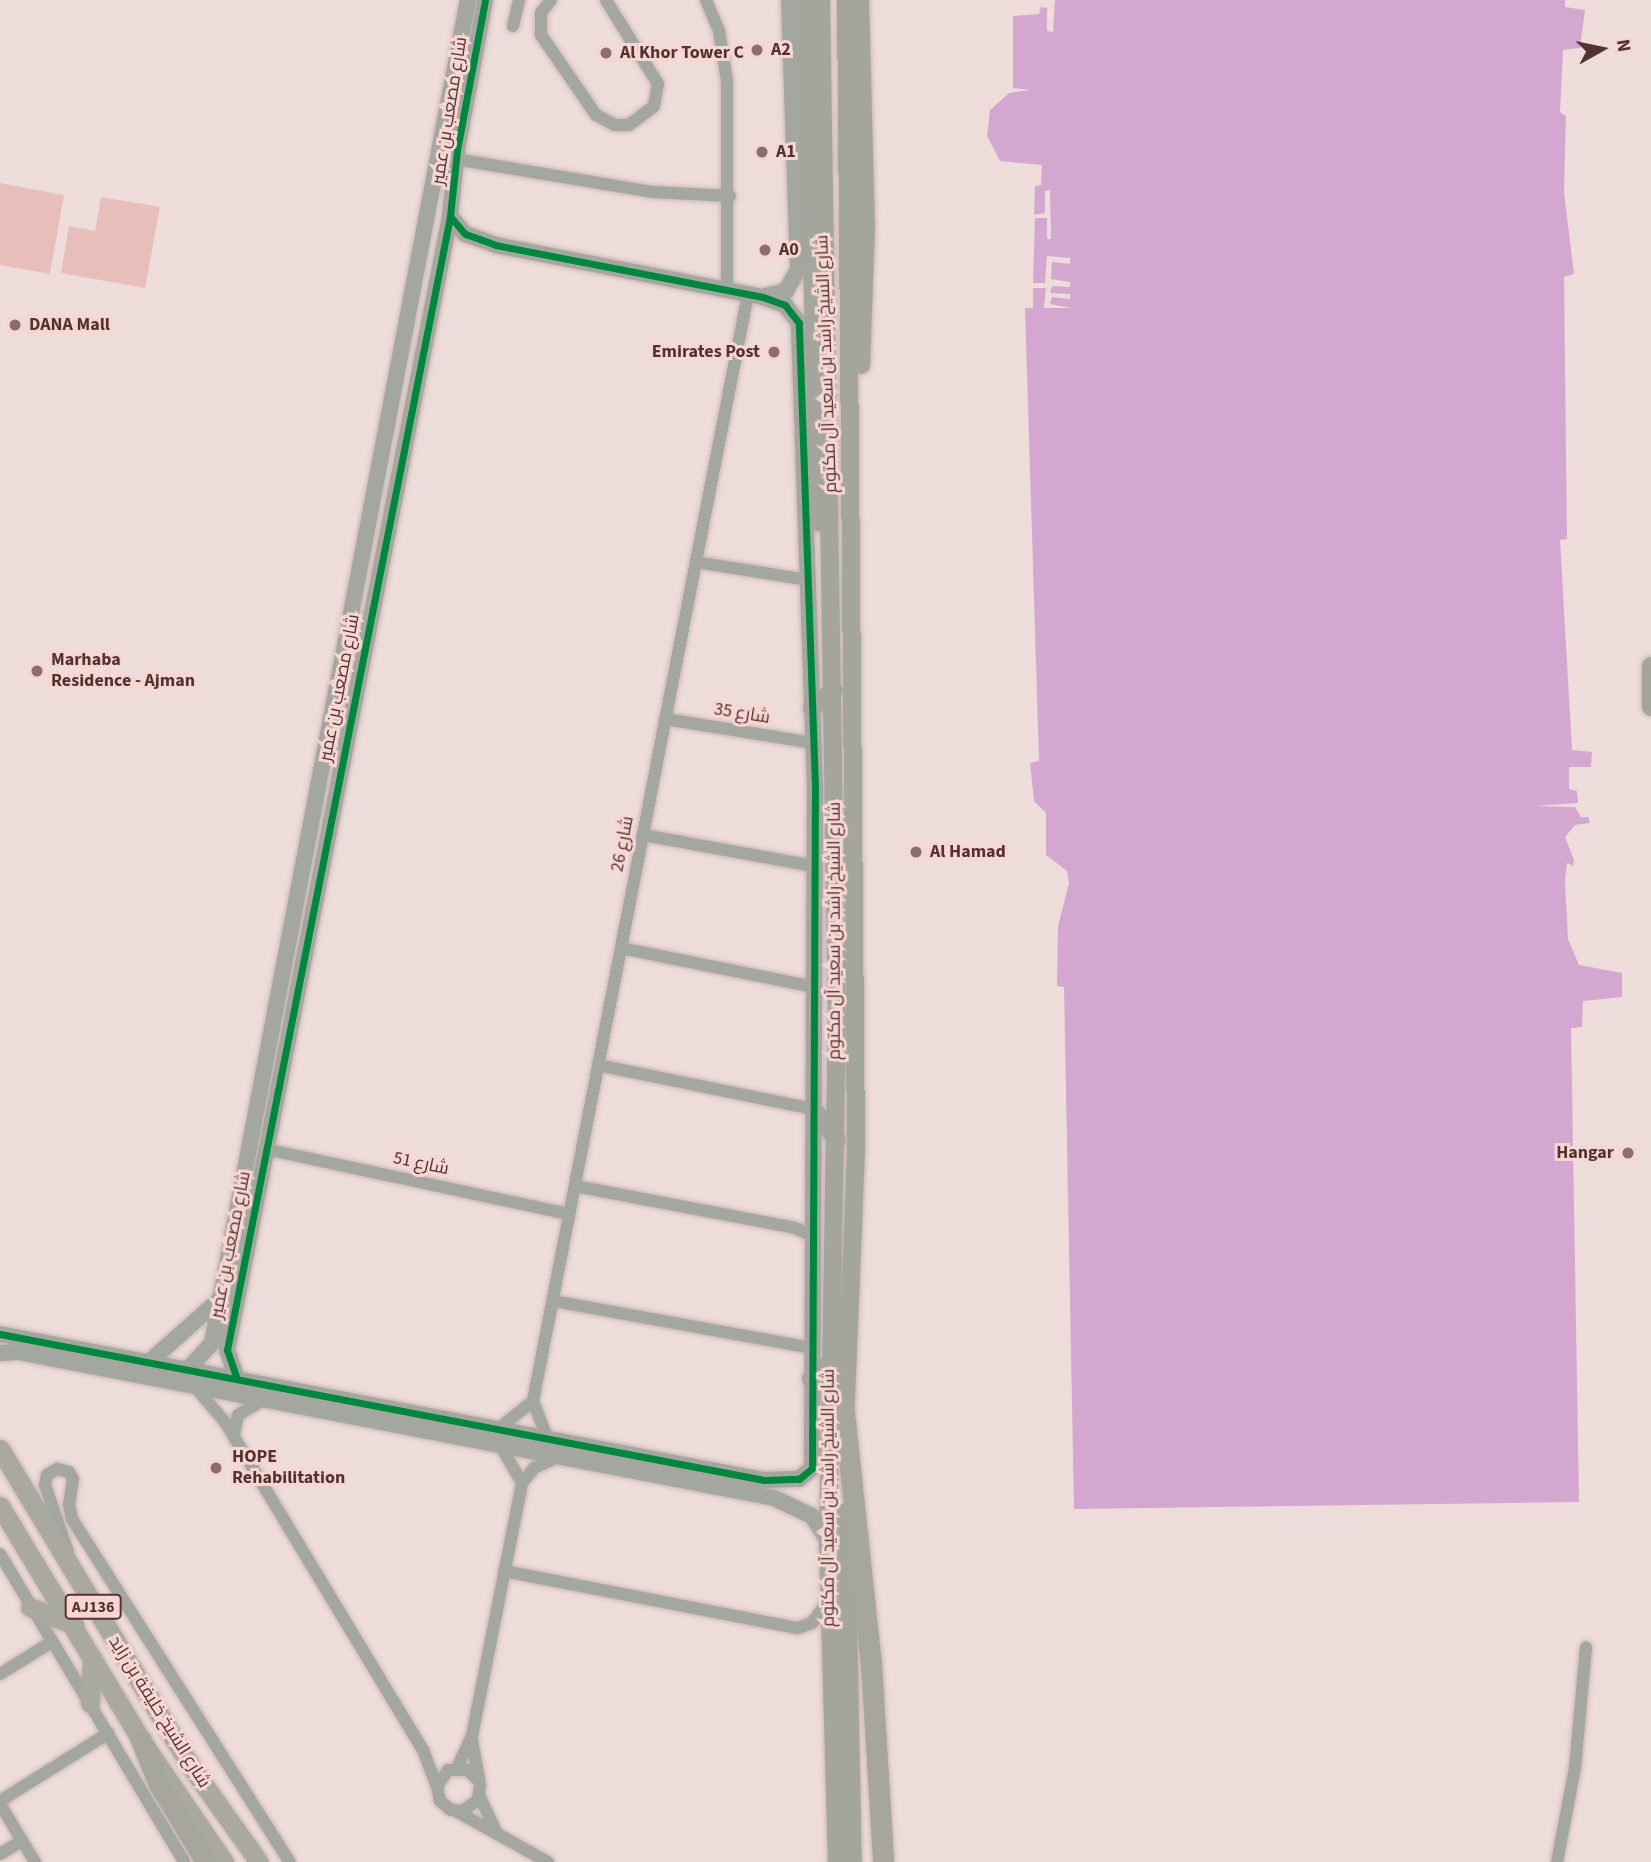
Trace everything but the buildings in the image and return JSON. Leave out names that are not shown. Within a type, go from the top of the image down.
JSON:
[{"type":"highway","points":[[844,1412],[871,1663],[883,1862]]},
{"type":"highway","points":[[141,1740],[159,1784],[206,1862]]},
{"type":"main road","points":[[804,0],[821,530],[831,577]]},
{"type":"main road","name":"شارع الشيخ راشد بن سعيد آل مكتوم","points":[[821,0],[825,351],[840,473],[831,577],[837,1140],[829,1364],[828,1541],[838,1862]]},
{"type":"main road","name":"شارع الشيخ راشد بن سعيد آل مكتوم","points":[[848,2],[840,473],[856,1147],[844,1412],[853,1862]]},
{"type":"main road","points":[[792,135],[807,123]]},
{"type":"main road","points":[[805,509],[821,530]]},
{"type":"main road","points":[[1651,666],[1651,707]]},
{"type":"main road","points":[[812,708],[834,690]]},
{"type":"main road","points":[[813,1110],[837,1140]]},
{"type":"main road","points":[[811,1378],[829,1364]]},
{"type":"main road","name":"شارع الشيخ خليفة بن زايد","points":[[0,1449],[189,1763],[259,1862]]},
{"type":"main road","name":"شارع الشيخ خليفة بن زايد","points":[[0,1506],[141,1740],[224,1862]]},
{"type":"main road","points":[[30,1607],[74,1625]]},
{"type":"main road","points":[[90,1703],[92,1656]]},
{"type":"street","name":"شارع مصعب بن عمير","points":[[188,1370],[212,1343],[468,0]]},
{"type":"street","name":"شارع مصعب بن عمير","points":[[237,1379],[227,1350],[450,216],[456,155],[485,0]]},
{"type":"street","points":[[513,26],[519,0]]},
{"type":"street","points":[[551,0],[541,13],[541,35],[596,115],[615,125],[629,125],[654,106],[658,84],[606,0]]},
{"type":"street","points":[[706,0],[725,64],[731,232],[735,250],[729,268],[727,290]]},
{"type":"street","points":[[755,295],[786,290],[798,269],[789,0]]},
{"type":"street","points":[[456,155],[653,192],[730,196]]},
{"type":"street","points":[[450,216],[464,234],[496,245]]},
{"type":"street","points":[[442,256],[470,243],[496,245],[755,295],[785,305],[799,323],[813,743],[815,987],[811,1378],[814,1462],[805,1477],[788,1481]]},
{"type":"street","name":"شارع 26","points":[[533,1401],[696,562],[755,295]]},
{"type":"street","points":[[696,562],[808,580]]},
{"type":"street","name":"شارع 35","points":[[665,719],[813,743]]},
{"type":"street","points":[[643,835],[813,866]]},
{"type":"street","points":[[621,948],[815,987]]},
{"type":"street","points":[[598,1065],[813,1110]]},
{"type":"street","name":"شارع 51","points":[[265,1149],[569,1214]]},
{"type":"street","points":[[575,1186],[794,1228],[813,1236]]},
{"type":"street","points":[[149,1362],[218,1301]]},
{"type":"street","points":[[552,1301],[811,1348]]},
{"type":"street","points":[[0,1334],[237,1379],[498,1438],[561,1456],[785,1502],[812,1516],[828,1541]]},
{"type":"street","points":[[212,1343],[217,1354],[227,1350]]},
{"type":"street","points":[[0,1353],[18,1352],[263,1400],[498,1438],[548,1440],[788,1481],[799,1487],[800,1494],[796,1501],[785,1502]]},
{"type":"street","points":[[194,1386],[234,1435],[423,1750],[443,1805],[548,1862]]},
{"type":"street","points":[[234,1435],[242,1409],[263,1400]]},
{"type":"street","points":[[498,1438],[533,1401],[548,1440]]},
{"type":"street","points":[[498,1438],[522,1483]]},
{"type":"street","points":[[437,1786],[455,1768],[472,1736],[522,1483],[542,1462],[561,1456]]},
{"type":"street","points":[[74,1576],[45,1485],[47,1475],[57,1469],[69,1472],[73,1479],[69,1504],[72,1519],[290,1862]]},
{"type":"street","points":[[0,1554],[50,1643],[109,1733],[184,1862]]},
{"type":"street","points":[[504,1571],[798,1628],[813,1623],[828,1601]]},
{"type":"street","points":[[0,1674],[50,1643]]},
{"type":"street","points":[[1557,1862],[1575,1768],[1586,1647]]},
{"type":"street","points":[[35,1862],[0,1803],[109,1733]]},
{"type":"street","points":[[472,1736],[479,1795],[497,1835]]},
{"type":"street","points":[[423,1750],[478,1780]]},
{"type":"street","points":[[456,1811],[471,1807],[479,1795]]},
{"type":"street","points":[[0,1854],[22,1841]]},
{"type":"shaded area","points":[[1055,0],[1565,0],[1565,7],[1585,10],[1580,48],[1563,50],[1560,112],[1566,116],[1564,193],[1574,274],[1564,277],[1567,539],[1560,540],[1572,750],[1592,752],[1591,767],[1569,767],[1569,789],[1577,791],[1578,803],[1534,806],[1575,807],[1581,817],[1588,817],[1590,823],[1575,825],[1565,837],[1574,860],[1573,866],[1567,863],[1565,881],[1568,939],[1579,965],[1622,973],[1622,997],[1583,1001],[1582,1027],[1571,1028],[1579,1502],[1074,1509],[1064,987],[1057,986],[1058,926],[1069,883],[1067,871],[1046,855],[1046,813],[1034,801],[1030,763],[1039,761],[1025,308],[1033,308],[1033,288],[1046,288],[1044,308],[1072,308],[1050,304],[1052,297],[1070,299],[1070,294],[1050,293],[1052,286],[1070,287],[1070,282],[1051,279],[1052,262],[1070,264],[1070,258],[1047,256],[1045,283],[1033,283],[1035,218],[1047,218],[1047,239],[1051,239],[1050,190],[1045,191],[1045,213],[1034,215],[1035,186],[1041,185],[1042,165],[1000,161],[987,136],[990,110],[1009,93],[1030,90],[1013,88],[1013,16],[1039,14],[1041,7],[1047,8],[1047,31],[1053,32]]},
{"type":"shaded area","points":[[0,183],[64,195],[50,274],[0,265]]},
{"type":"shaded area","points":[[101,197],[160,207],[145,288],[61,273],[69,226],[95,231]]},
{"type":"cycle path","points":[[237,1379],[227,1350],[450,216],[457,150],[485,0]]},
{"type":"cycle path","points":[[0,1334],[764,1480],[799,1479],[812,1468],[815,787],[799,323],[785,305],[763,297],[496,245],[465,234],[450,216]]},
{"type":"place","name":"A2","points":[[757,50]]},
{"type":"place","name":"Al Khor Tower C","points":[[606,53]]},
{"type":"place","name":"A1","points":[[762,152]]},
{"type":"place","name":"A0","points":[[765,250]]},
{"type":"place","name":"DANA Mall","points":[[15,325]]},
{"type":"place","name":"Emirates Post","points":[[774,352]]},
{"type":"place","name":"Marhaba Residence - Ajman","points":[[37,671]]},
{"type":"place","name":"Al Hamad","points":[[916,852]]},
{"type":"place","name":"Hangar","points":[[1628,1153]]},
{"type":"place","name":"HOPE Rehabilitation","points":[[216,1468]]}]
